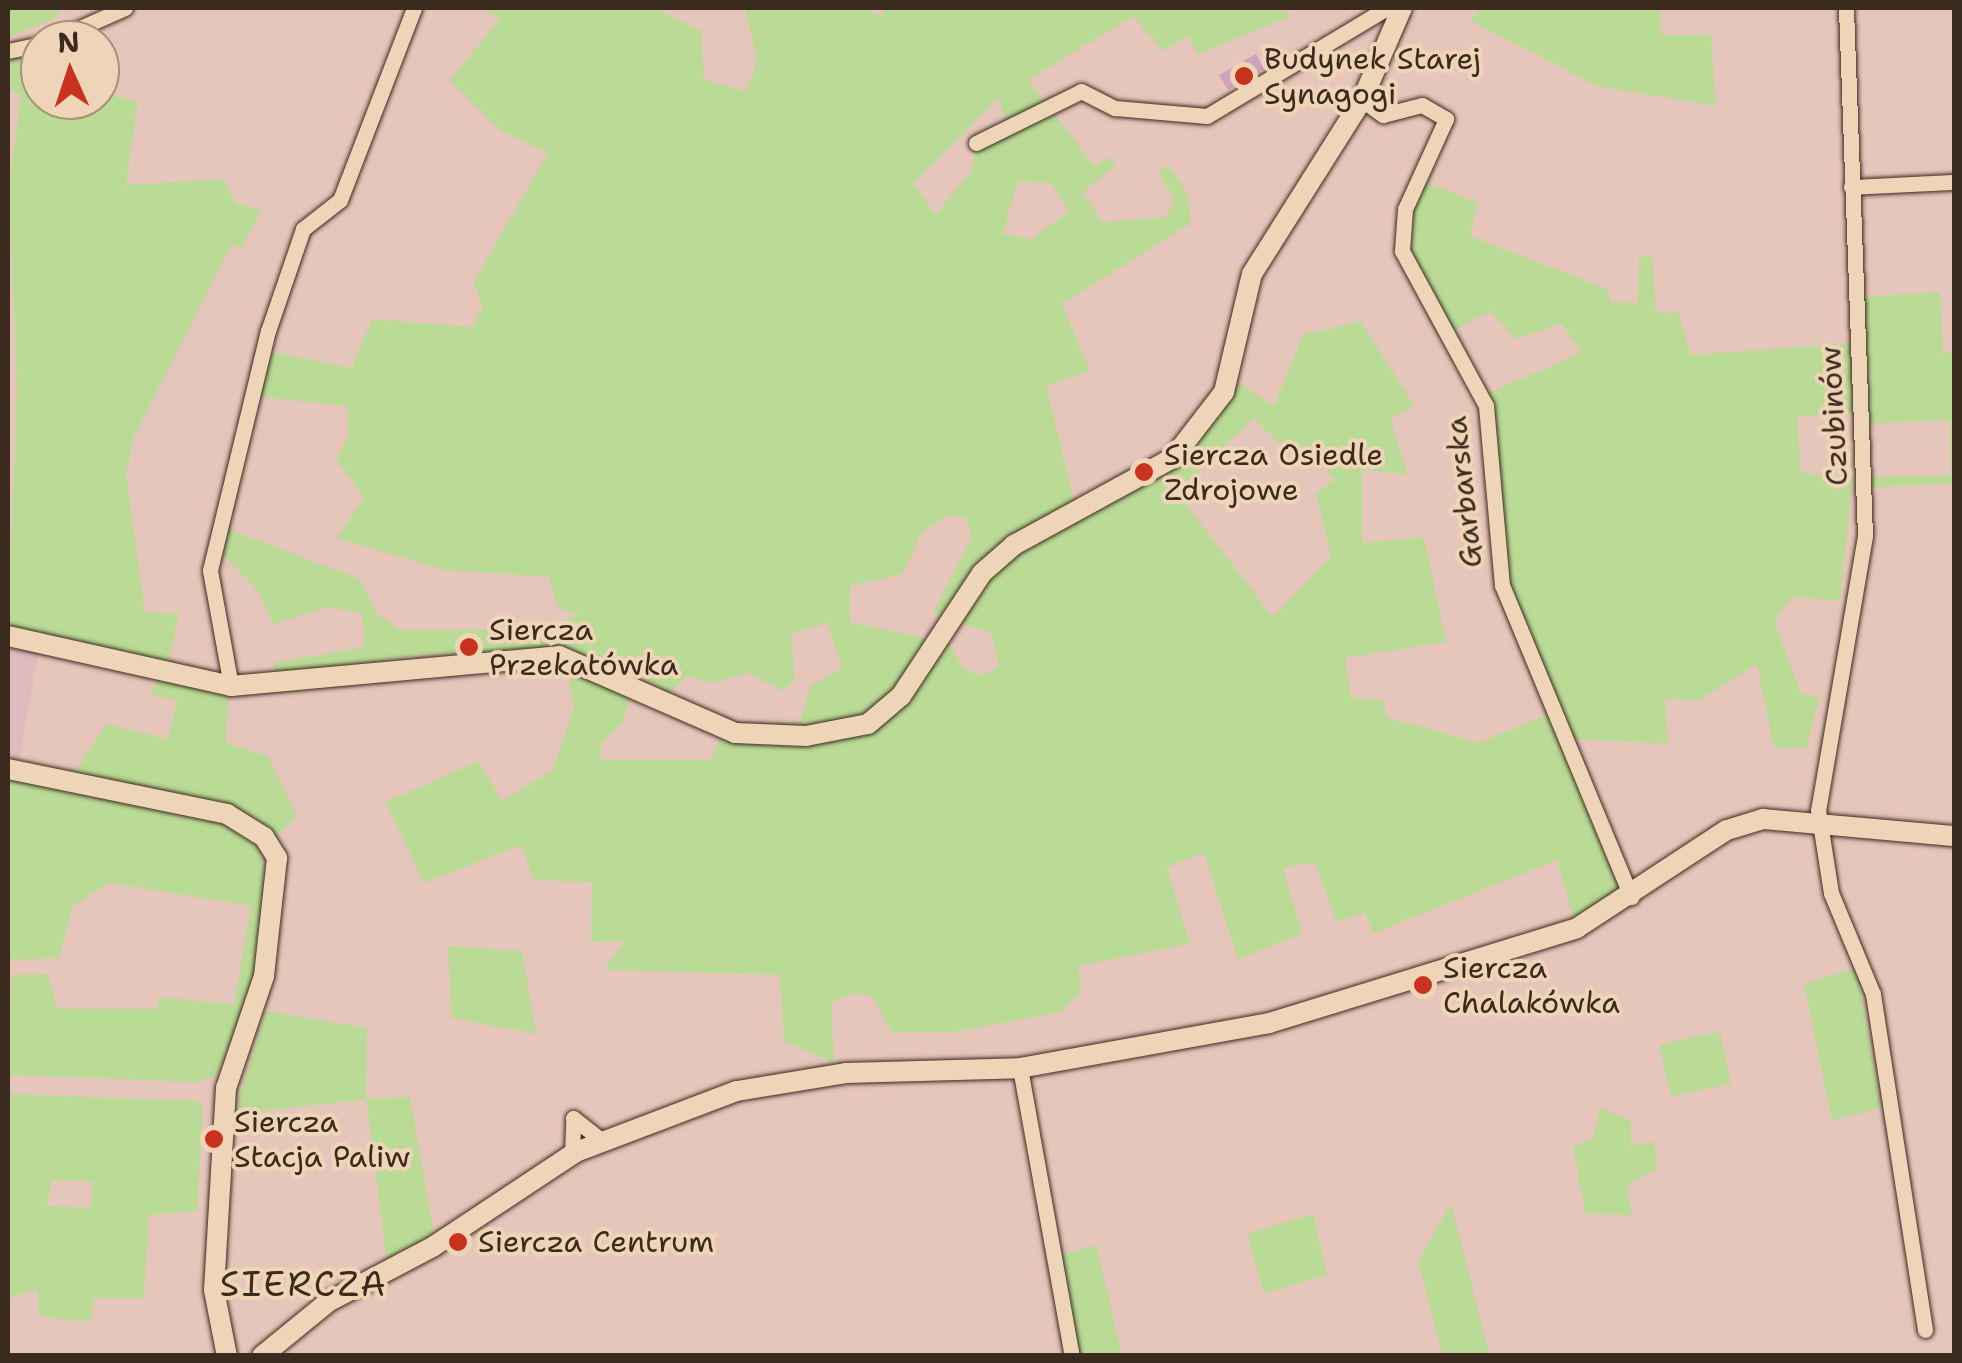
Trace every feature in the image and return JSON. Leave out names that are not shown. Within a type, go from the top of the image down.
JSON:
[{"type":"street","points":[[98,20],[125,8]]},
{"type":"street","points":[[232,686],[210,570],[268,331],[303,229],[334,208],[352,173],[414,8]]},
{"type":"street","points":[[976,143],[1080,92],[1115,108],[1206,116],[1387,8]]},
{"type":"street","points":[[8,636],[232,686],[560,656],[736,733],[806,736],[868,724],[901,696],[953,611],[1014,545],[1172,458],[1224,392],[1252,274],[1362,100],[1402,8]]},
{"type":"street","name":"Czubinów","points":[[1846,8],[1865,536],[1828,717],[1819,818],[1831,893],[1873,994],[1925,1330]]},
{"type":"street","name":"Garbarska","points":[[1362,100],[1383,114],[1422,106],[1446,119],[1405,208],[1402,251],[1486,406],[1502,586],[1631,898]]},
{"type":"street","points":[[1850,187],[1954,182]]},
{"type":"street","points":[[8,769],[227,814],[256,830],[277,858],[264,976],[226,1088],[214,1290],[227,1356]]},
{"type":"street","points":[[262,1356],[314,1312],[600,1139],[778,1081],[1020,1068],[1284,1019],[1552,938],[1631,898],[1727,830],[1819,818],[1954,836]]},
{"type":"street","points":[[1020,1068],[1072,1356]]},
{"type":"street","points":[[572,1154],[572,1118],[600,1139]]},
{"type":"shaded area","points":[[8,646],[38,653],[19,763],[8,762]]},
{"type":"green space","points":[[8,8],[59,8],[58,17],[51,20],[20,20],[20,33],[8,38]]},
{"type":"green space","points":[[483,8],[656,8],[701,31],[704,80],[747,91],[757,59],[745,8],[863,8],[881,16],[886,8],[1277,8],[1291,16],[1199,54],[1187,36],[1163,51],[1133,16],[1028,80],[1095,167],[1109,157],[1115,166],[1083,192],[1102,222],[1167,217],[1174,200],[1158,172],[1168,165],[1187,193],[1191,223],[1062,304],[1090,371],[1046,385],[1076,509],[1082,520],[1165,474],[1235,380],[1274,406],[1303,335],[1360,321],[1415,406],[1390,418],[1408,474],[1362,470],[1362,543],[1424,537],[1446,642],[1345,658],[1351,697],[1384,701],[1386,717],[1479,743],[1549,714],[1621,892],[1574,920],[1557,860],[1373,933],[1365,913],[1337,922],[1315,862],[1283,868],[1302,934],[1238,959],[1204,853],[1167,867],[1190,944],[1078,966],[1081,993],[1061,1012],[955,1032],[892,1032],[872,996],[854,993],[831,1002],[834,1063],[784,1041],[780,975],[604,970],[625,941],[591,942],[592,882],[534,880],[521,845],[424,883],[386,802],[479,761],[502,801],[553,770],[574,707],[563,649],[420,655],[277,676],[274,662],[365,647],[362,613],[329,607],[273,624],[259,592],[219,550],[228,529],[360,579],[376,613],[401,630],[542,629],[578,615],[558,607],[549,577],[444,570],[337,538],[364,498],[336,459],[349,435],[347,406],[260,397],[272,352],[352,368],[372,319],[472,327],[483,306],[474,282],[548,153],[501,131],[450,80],[500,19]],"holes":[[[998,98],[1009,128],[975,150],[972,171],[935,215],[914,184]],[[1017,182],[1051,183],[1069,211],[1032,239],[1003,234]],[[1254,418],[1303,467],[1322,463],[1334,480],[1316,493],[1331,556],[1273,617],[1176,492]],[[950,514],[967,519],[972,537],[933,614],[992,633],[999,667],[981,675],[964,669],[949,644],[850,622],[850,586],[903,574],[921,533]],[[827,623],[842,668],[811,686],[800,722],[725,725],[711,760],[600,760],[601,743],[623,723],[634,674],[669,693],[687,676],[712,683],[748,673],[783,691],[795,679],[791,634]]]},
{"type":"green space","points":[[1482,8],[1660,8],[1661,35],[1711,35],[1716,106],[1597,86],[1469,20]]},
{"type":"green space","points":[[20,54],[20,95],[8,87],[8,57]]},
{"type":"green space","points":[[120,97],[138,101],[126,185],[224,179],[236,203],[261,210],[241,248],[231,245],[134,437],[126,474],[145,612],[179,614],[165,682],[228,691],[226,743],[268,756],[297,816],[259,854],[272,892],[248,1006],[216,1076],[198,1082],[8,1075],[12,975],[48,974],[57,1009],[157,1009],[159,997],[234,1004],[251,906],[109,883],[73,906],[59,958],[8,960],[8,776],[68,783],[106,724],[168,739],[177,700],[151,694],[163,668],[8,627],[17,389],[9,186],[20,104],[20,120],[120,120]]},
{"type":"green space","points":[[1424,182],[1478,203],[1470,236],[1609,290],[1610,302],[1638,303],[1639,257],[1652,255],[1656,313],[1678,312],[1691,355],[1851,343],[1853,413],[1797,417],[1801,473],[1853,478],[1840,601],[1792,597],[1774,620],[1801,694],[1819,696],[1807,748],[1774,748],[1757,664],[1698,701],[1665,698],[1668,744],[1573,739],[1509,604],[1484,395],[1581,353],[1562,324],[1516,339],[1490,311],[1451,332],[1407,252],[1407,212]]},
{"type":"green space","points":[[1940,292],[1943,353],[1954,353],[1954,483],[1871,488],[1871,477],[1951,475],[1950,420],[1867,424],[1861,297]]},
{"type":"green space","points":[[448,946],[522,951],[536,1034],[452,1018]]},
{"type":"green space","points":[[1857,968],[1881,1108],[1832,1120],[1804,984]]},
{"type":"green space","points":[[266,1011],[367,1028],[366,1099],[234,1115]]},
{"type":"green space","points":[[1720,1031],[1731,1084],[1671,1096],[1659,1045]]},
{"type":"green space","points":[[8,1094],[196,1101],[203,1108],[197,1211],[149,1215],[144,1298],[93,1299],[92,1320],[74,1321],[39,1316],[37,1289],[8,1298]],"holes":[[[52,1180],[93,1182],[91,1208],[47,1206]]]},
{"type":"green space","points":[[410,1097],[434,1234],[387,1259],[366,1099]]},
{"type":"green space","points":[[1600,1108],[1631,1121],[1631,1146],[1654,1142],[1657,1169],[1627,1185],[1632,1215],[1585,1214],[1573,1146],[1593,1139]]},
{"type":"green space","points":[[1451,1203],[1489,1355],[1443,1355],[1418,1262]]},
{"type":"green space","points":[[1313,1214],[1327,1275],[1264,1293],[1247,1234]]},
{"type":"green space","points":[[1096,1245],[1122,1355],[1078,1355],[1054,1257]]},
{"type":"building","name":"Budynek Starej Synagogi","points":[[1256,54],[1264,69],[1228,90],[1219,75]]},
{"type":"place","name":"Budynek Starej Synagogi","points":[[1244,76]]},
{"type":"place","name":"Siercza Osiedle Zdrojowe","points":[[1144,472]]},
{"type":"place","name":"Siercza Przekatówka","points":[[469,647]]},
{"type":"place","name":"Siercza Chalakówka","points":[[1423,985]]},
{"type":"place","name":"Siercza Stacja Paliw","points":[[214,1139]]},
{"type":"place","name":"Siercza Centrum","points":[[458,1242]]},
{"type":"district","name":"SIERCZA","points":[[304,1284]]}]
